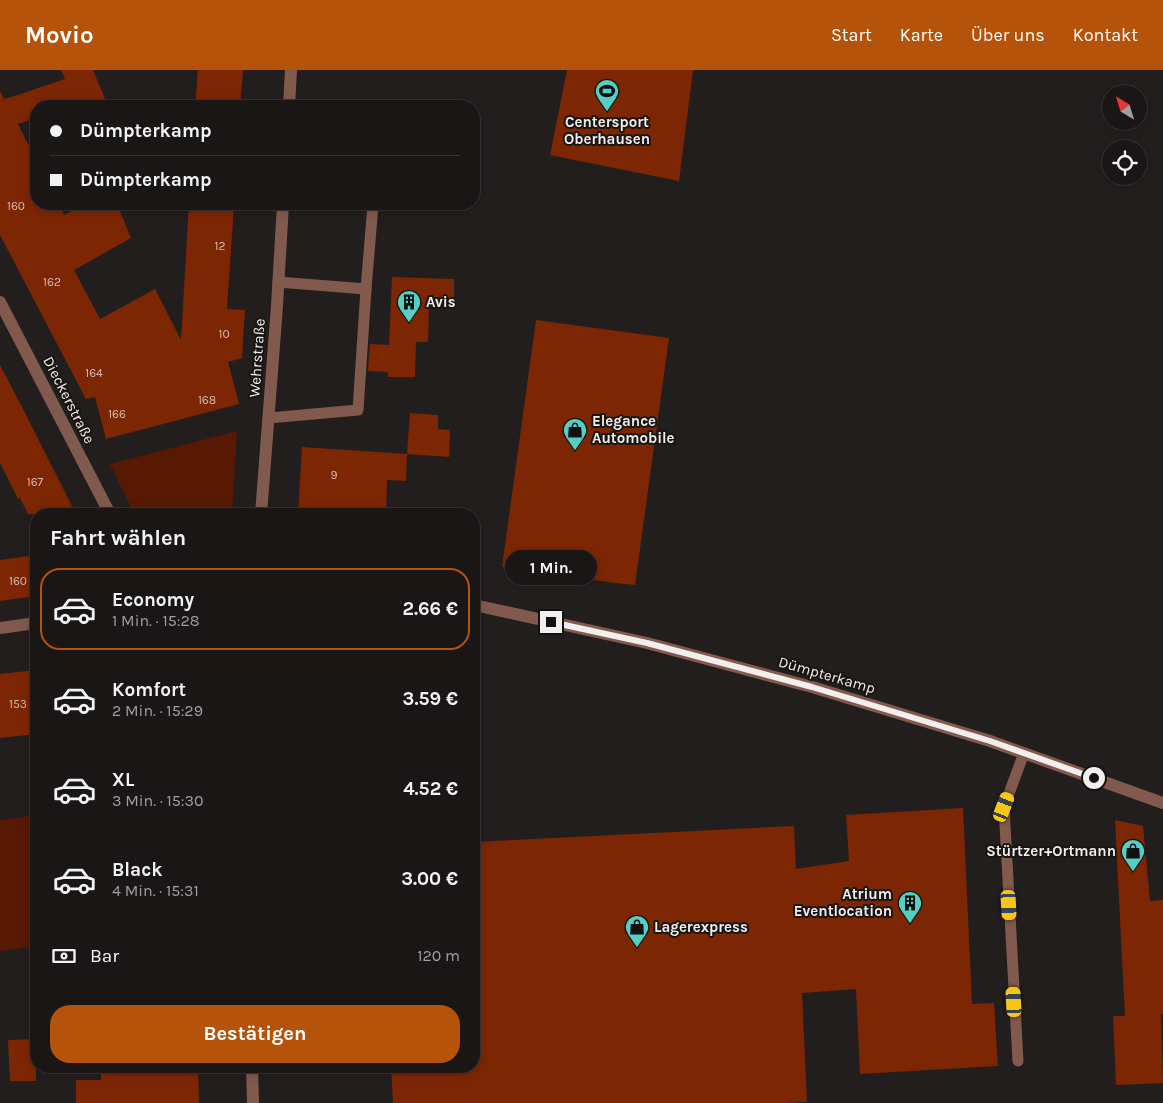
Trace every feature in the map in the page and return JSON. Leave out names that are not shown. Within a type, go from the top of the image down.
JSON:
[{"type":"street","points":[[289,100],[291,70]]},
{"type":"street","name":"Wehrstraße","points":[[262,508],[283,210]]},
{"type":"street","name":"Dieckerstraße","points":[[0,302],[107,508]]},
{"type":"street","name":"Dümpterkamp","points":[[480,605],[647,643],[812,687],[990,741],[1163,803]]},
{"type":"street","points":[[0,628],[30,624]]},
{"type":"street","points":[[252,1073],[253,1103]]},
{"type":"lane","points":[[269,418],[358,410],[372,210]]},
{"type":"lane","points":[[278,282],[366,289]]},
{"type":"lane","points":[[1018,1061],[1004,807],[1024,753]]},
{"type":"shaded area","points":[[237,431],[232,508],[131,508],[110,464]]},
{"type":"shaded area","points":[[30,816],[30,947],[0,951],[0,820]]},
{"type":"building","points":[[61,70],[93,70],[106,100],[30,100],[30,120],[18,124],[30,148],[30,210],[62,210],[64,215],[74,210],[119,210],[131,238],[74,270],[100,319],[155,289],[181,340],[189,210],[234,210],[227,309],[245,310],[242,358],[228,362],[239,404],[106,439],[95,397],[86,399],[0,235],[0,91],[4,99],[65,79]]},
{"type":"building","points":[[198,70],[243,70],[240,100],[196,100]]},
{"type":"building","name":"Centersport Oberhausen","points":[[567,70],[693,70],[679,181],[550,155]]},
{"type":"building","name":"Avis","points":[[392,277],[454,279],[454,304],[429,303],[428,342],[416,342],[415,377],[388,377],[388,372],[368,371],[370,344],[389,345]]},
{"type":"building","name":"Elegance Automobile","points":[[536,320],[669,338],[635,585],[502,567]]},
{"type":"building","points":[[0,365],[73,508],[30,508],[30,514],[28,514],[20,498],[18,499],[0,463]]},
{"type":"building","points":[[410,413],[438,415],[438,429],[450,430],[449,457],[407,454]]},
{"type":"building","points":[[302,447],[407,454],[406,481],[387,480],[386,508],[298,508]]},
{"type":"building","points":[[30,556],[30,597],[0,601],[0,560]]},
{"type":"building","points":[[30,671],[30,735],[0,738],[0,674]]},
{"type":"building","name":"Lagerexpress","points":[[963,808],[972,1004],[994,1003],[998,1066],[860,1074],[856,989],[802,993],[807,1102],[393,1103],[391,1073],[480,1073],[480,842],[794,826],[796,869],[849,861],[846,815]]},
{"type":"building","points":[[1115,820],[1143,826],[1150,901],[1163,900],[1163,1014],[1161,1014],[1163,1083],[1116,1085],[1113,1016],[1125,1016]]},
{"type":"building","points":[[30,1039],[30,1073],[36,1073],[36,1081],[10,1081],[8,1040]]},
{"type":"building","points":[[101,1073],[198,1073],[199,1103],[76,1103],[76,1080],[101,1080]]},
{"type":"place","name":"Centersport Oberhausen","points":[[607,112]]},
{"type":"place","name":"Avis","points":[[409,323]]},
{"type":"place","name":"Elegance Automobile","points":[[575,451]]},
{"type":"place","name":"Stürtzer+Ortmann","points":[[1133,872]]},
{"type":"place","name":"Atrium Eventlocation","points":[[910,924]]},
{"type":"place","name":"Lagerexpress","points":[[637,948]]},
{"type":"route","points":[[551,622],[647,643],[812,687],[990,741],[1094,778]]}]
